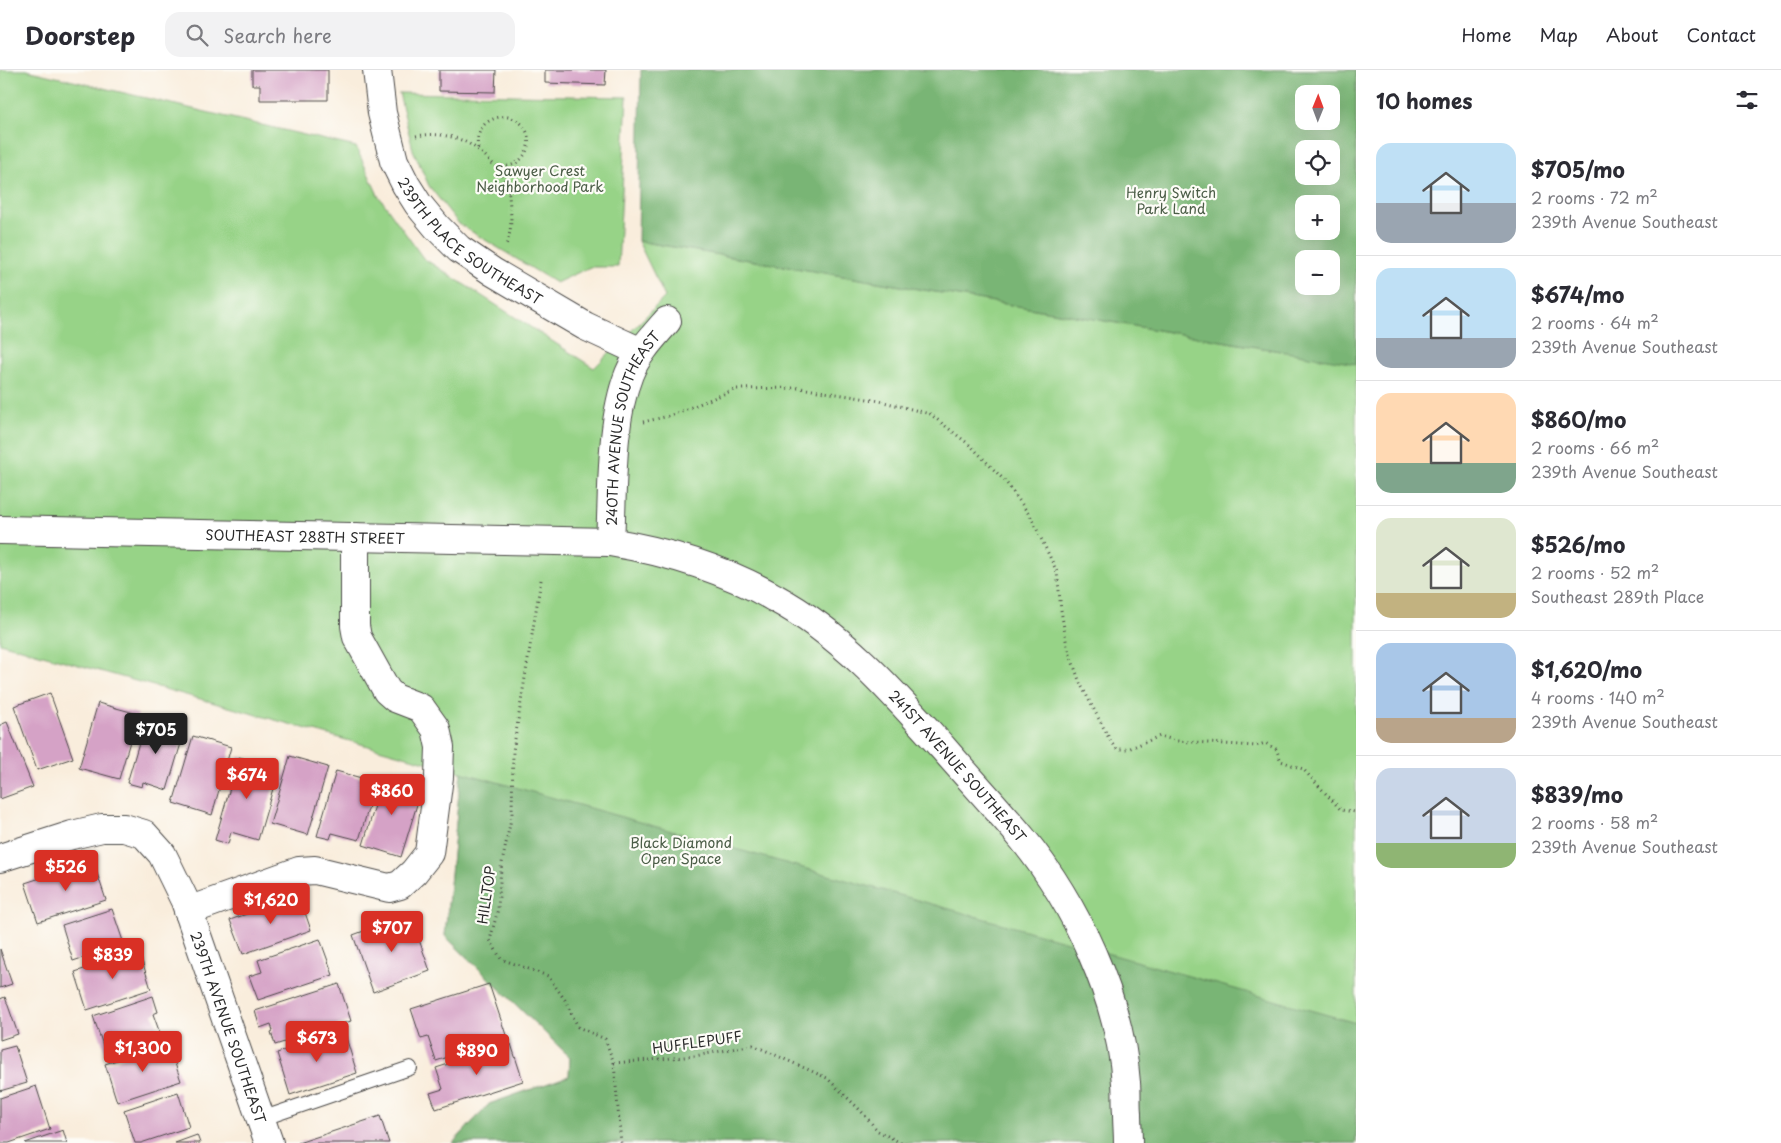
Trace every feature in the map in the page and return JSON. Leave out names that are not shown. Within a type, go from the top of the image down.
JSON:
[{"type":"street","name":"239TH PLACE SOUTHEAST","points":[[377,70],[382,113],[394,161],[418,204],[437,227],[459,249],[493,272],[585,326],[641,352]]},
{"type":"street","name":"240TH AVENUE SOUTHEAST","points":[[610,542],[616,428],[620,401],[629,372],[641,352],[667,320]]},
{"type":"street","name":"SOUTHEAST 288TH STREET","points":[[0,530],[610,542]]},
{"type":"street","points":[[188,911],[299,871],[315,870],[389,888],[400,885],[414,872],[429,853],[439,777],[440,747],[436,729],[421,708],[395,698],[387,691],[357,637],[355,626],[355,537]]},
{"type":"street","name":"241ST AVENUE SOUTHEAST","points":[[610,542],[644,548],[690,560],[730,575],[775,598],[824,629],[859,658],[894,693],[1023,840],[1058,890],[1080,928],[1095,961],[1112,1009],[1118,1031],[1126,1082],[1128,1143]]},
{"type":"street","name":"239TH AVENUE SOUTHEAST","points":[[0,858],[72,834],[102,828],[124,828],[144,834],[162,854],[185,901],[265,1131]]},
{"type":"lane","points":[[265,1131],[410,1068]]},
{"type":"path","points":[[479,149],[477,142],[479,132],[484,124],[493,118],[502,116],[512,118],[521,123],[527,132],[529,142],[522,160],[504,168],[495,166]]},
{"type":"path","points":[[388,142],[437,134],[460,139],[479,149],[495,166],[506,181],[511,210],[510,231],[507,243],[493,272]]},
{"type":"path","points":[[508,191],[543,188]]},
{"type":"path","points":[[616,428],[669,416],[736,389],[800,388],[880,401],[930,414],[971,446],[1005,481],[1031,517],[1057,572],[1060,610],[1067,646],[1080,683],[1110,740],[1117,749],[1128,748],[1160,736],[1177,741],[1256,746],[1265,743],[1276,749],[1281,761],[1303,769],[1341,810],[1356,812]]},
{"type":"path","name":"HILLTOP","points":[[541,580],[520,696],[514,742],[512,814],[501,868],[498,909],[490,940],[501,959],[548,976],[565,1000],[578,1027],[605,1039],[614,1063],[621,1143]]},
{"type":"path","name":"HUFFLEPUFF","points":[[614,1063],[694,1056],[753,1045],[827,1078],[862,1111],[878,1131],[901,1143]]},
{"type":"green space","name":"Black Diamond Open Space","points":[[0,70],[26,70],[356,147],[378,195],[423,258],[594,368],[665,297],[638,241],[1280,351],[1272,70],[1356,70],[1356,1143],[453,1143],[489,1104],[569,1076],[570,1057],[445,936],[461,772],[0,643]]},
{"type":"green space","name":"Henry Switch Park Land","points":[[641,70],[1356,70],[1356,364],[638,241]]},
{"type":"green space","name":"Sawyer Crest Neighborhood Park","points":[[399,93],[627,97],[618,267],[590,267],[556,283],[459,224],[429,186],[413,150]]},
{"type":"green space","name":"Black Diamond Open Space","points":[[461,772],[1356,1023],[1356,1143],[453,1143],[489,1104],[569,1076],[570,1057],[445,936]]},
{"type":"building","points":[[252,70],[328,70],[328,100],[260,100],[260,85],[252,85]]},
{"type":"building","points":[[439,70],[496,70],[495,92],[439,91]]},
{"type":"building","points":[[545,70],[606,70],[605,85],[545,83]]},
{"type":"building","points":[[50,693],[73,758],[37,770],[14,706]]},
{"type":"building","points":[[98,703],[138,714],[119,779],[79,768]]},
{"type":"building","points":[[146,719],[185,730],[167,790],[143,782],[142,787],[127,783]]},
{"type":"building","points":[[7,722],[33,787],[0,799],[0,725]]},
{"type":"building","points":[[193,736],[231,747],[212,815],[173,803]]},
{"type":"building","points":[[290,756],[328,767],[308,835],[270,824]]},
{"type":"building","points":[[239,757],[279,768],[258,840],[231,832],[228,844],[215,840]]},
{"type":"building","points":[[336,771],[376,782],[359,840],[332,833],[330,839],[317,836]]},
{"type":"building","points":[[384,776],[422,788],[401,857],[363,845]]},
{"type":"building","points":[[93,861],[106,900],[38,922],[25,883]]},
{"type":"building","points":[[299,895],[311,930],[243,954],[230,920]]},
{"type":"building","points":[[112,909],[124,944],[73,961],[62,925]]},
{"type":"building","points":[[410,914],[430,971],[373,992],[353,935]]},
{"type":"building","points":[[320,939],[333,975],[258,1000],[249,976],[262,972],[258,960]]},
{"type":"building","points":[[0,949],[12,984],[0,988]]},
{"type":"building","points":[[139,951],[151,989],[87,1010],[75,972]]},
{"type":"building","points":[[339,984],[351,1021],[275,1045],[271,1024],[260,1028],[255,1011]]},
{"type":"building","points":[[489,984],[507,1038],[436,1061],[428,1037],[421,1039],[411,1009]]},
{"type":"building","points":[[153,996],[158,1012],[153,1014],[161,1036],[106,1054],[93,1016]]},
{"type":"building","points":[[5,997],[18,1034],[0,1040],[0,999]]},
{"type":"building","points":[[344,1031],[357,1073],[290,1095],[277,1053]]},
{"type":"building","points":[[168,1043],[181,1081],[117,1102],[105,1064]]},
{"type":"building","points":[[511,1044],[523,1081],[436,1109],[430,1093],[443,1089],[436,1068]]},
{"type":"building","points":[[15,1046],[27,1083],[0,1091],[0,1050]]},
{"type":"building","points":[[36,1086],[50,1129],[9,1143],[0,1143],[0,1098]]},
{"type":"building","points":[[178,1092],[189,1127],[141,1143],[135,1143],[124,1110]]},
{"type":"building","points":[[380,1116],[389,1143],[298,1143]]},
{"type":"building","points":[[63,1130],[67,1143],[25,1143]]},
{"type":"building","points":[[197,1135],[200,1143],[175,1143]]}]
